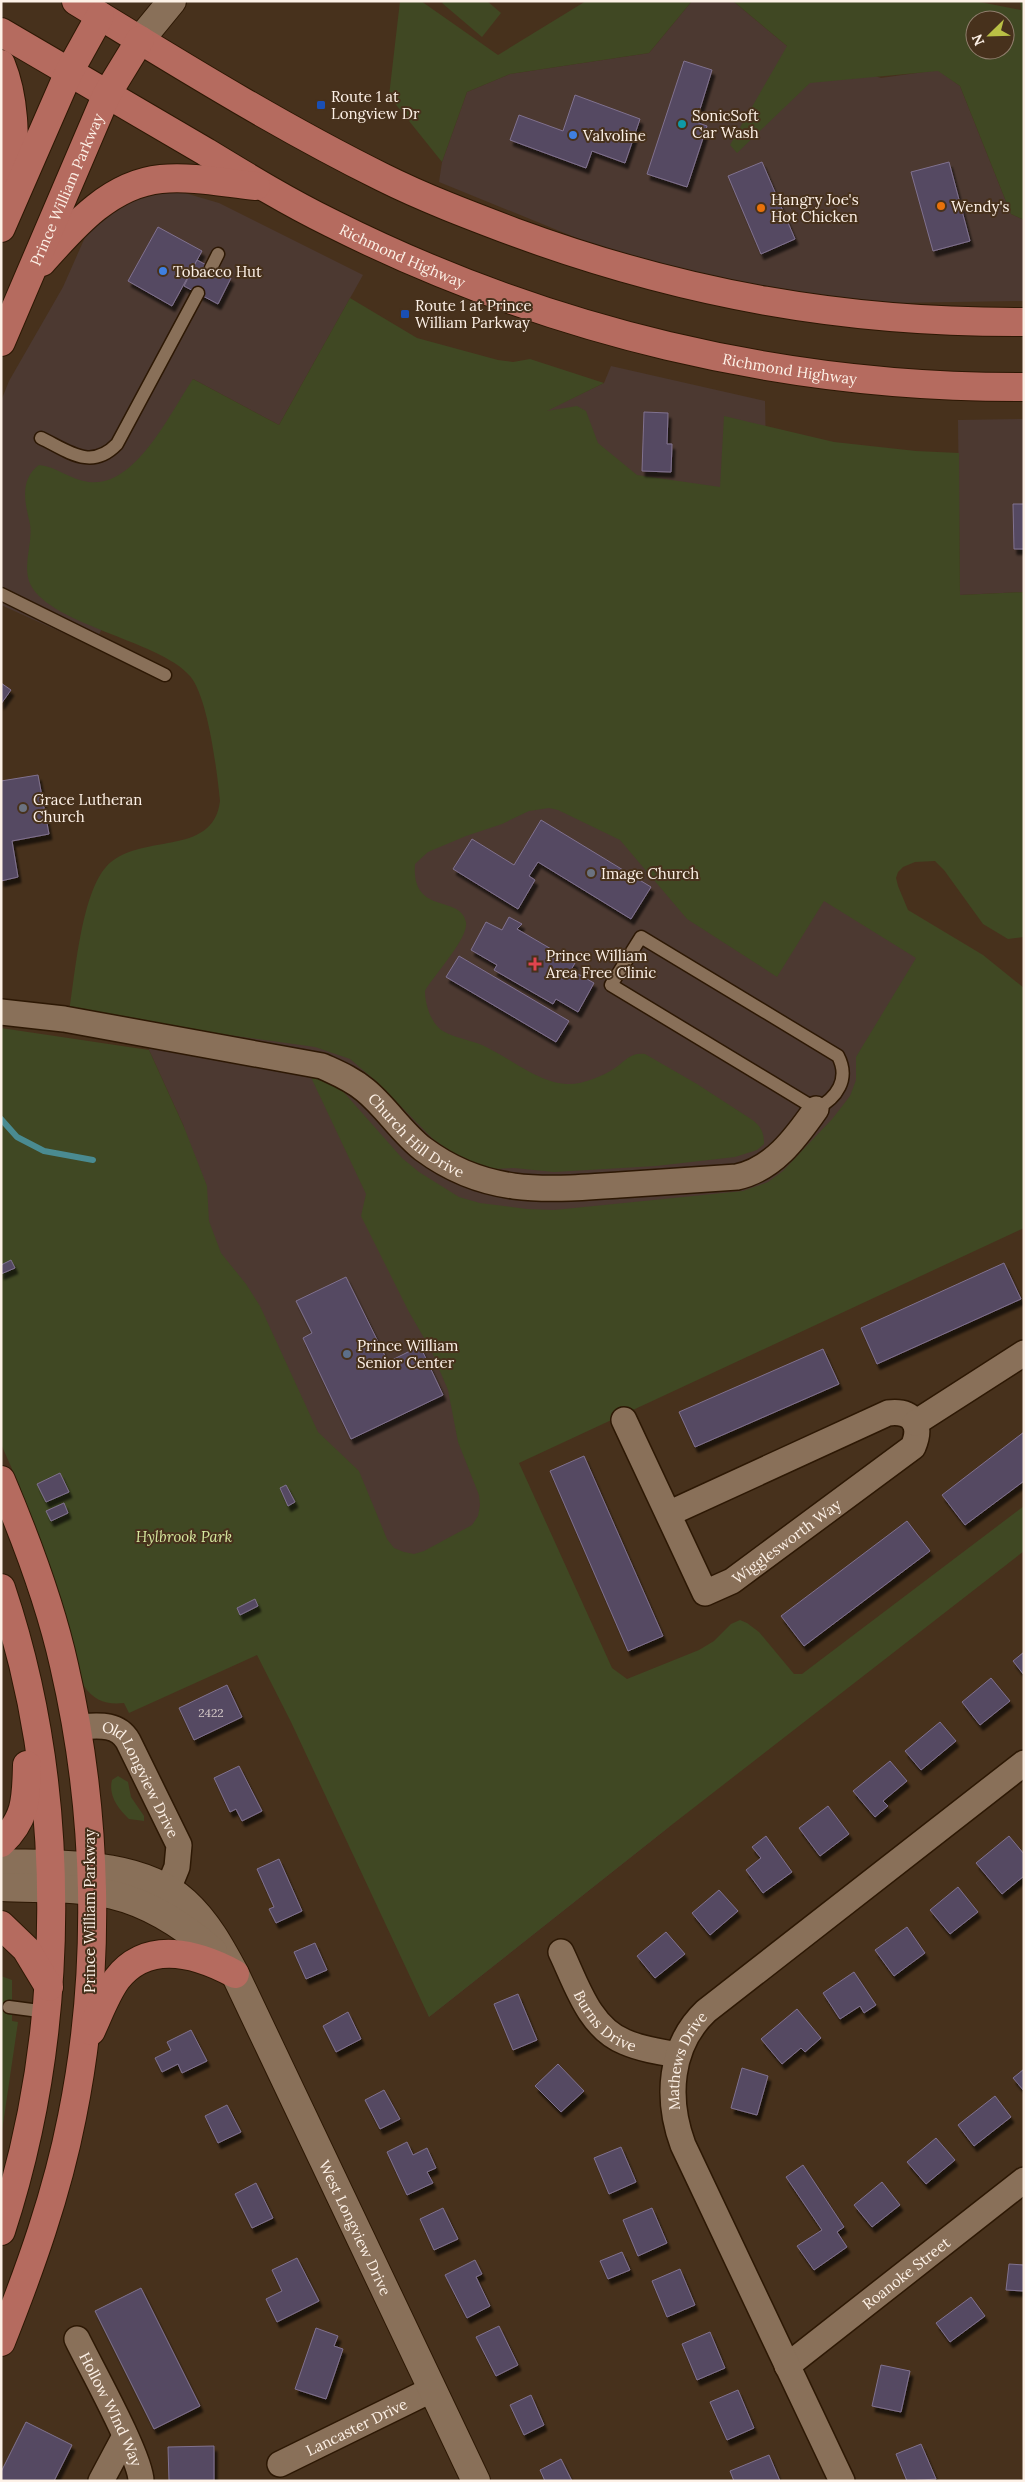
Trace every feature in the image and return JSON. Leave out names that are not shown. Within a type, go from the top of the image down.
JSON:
[{"type":"main road","points":[[76,1],[106,9],[140,40],[311,140],[384,178],[473,216],[573,254],[687,285],[791,306],[876,317],[929,321],[1024,322]]},
{"type":"main road","points":[[1,228],[69,72],[106,9]]},
{"type":"main road","name":"Richmond Highway","points":[[1,32],[265,187],[360,238],[448,276],[559,317],[643,341],[705,356],[811,374],[881,382],[1024,387]]},
{"type":"main road","name":"Prince William Parkway","points":[[1,342],[107,94],[140,40]]},
{"type":"main road","points":[[1,64],[10,87],[14,129],[12,202]]},
{"type":"main road","points":[[28,278],[103,201],[128,187],[147,181],[176,179],[265,187]]},
{"type":"main road","name":"Prince William Parkway","points":[[1,1480],[54,1626],[77,1727],[89,1821],[91,1879],[89,1996],[84,2045],[72,2116],[62,2163],[40,2236],[1,2342]]},
{"type":"main road","points":[[1,1588],[20,1652],[31,1706],[39,1754],[50,1877],[48,2000],[32,2110],[15,2185],[1,2231]]},
{"type":"main road","points":[[1,1843],[22,1816],[25,1803],[31,1706]]},
{"type":"main road","points":[[1,1925],[26,1949],[48,2000]]},
{"type":"main road","points":[[84,2045],[116,1981],[129,1968],[146,1958],[169,1953],[192,1956],[215,1963],[235,1974]]},
{"type":"street","points":[[140,40],[172,1]]},
{"type":"street","name":"Church Hill Drive","points":[[1,1012],[64,1020],[322,1066],[344,1076],[365,1090],[405,1133],[423,1149],[451,1166],[480,1179],[512,1187],[544,1190],[737,1177],[749,1174],[762,1168],[781,1152],[795,1138],[816,1109]]},
{"type":"street","points":[[668,1514],[888,1413],[903,1413],[916,1423],[1024,1353]]},
{"type":"street","name":"Wigglesworth Way","points":[[624,1420],[705,1593],[732,1581],[913,1447],[918,1437],[916,1423]]},
{"type":"street","name":"Old Longview Drive","points":[[77,1727],[96,1726],[119,1730],[128,1741],[179,1845],[177,1867],[168,1890]]},
{"type":"street","name":"Mathews Drive","points":[[842,2481],[692,2166],[679,2133],[673,2095],[678,2055],[686,2034],[706,2011],[1024,1763]]},
{"type":"street","points":[[1,1864],[50,1877]]},
{"type":"street","name":"West Longview Drive","points":[[50,1877],[91,1879],[126,1873],[168,1890],[184,1900],[207,1926],[235,1974],[476,2481]]},
{"type":"street","points":[[1,1888],[50,1877]]},
{"type":"street","name":"West Longview Drive","points":[[91,1879],[113,1895],[159,1912],[200,1940],[235,1974]]},
{"type":"street","name":"Burns Drive","points":[[561,1952],[589,2009],[608,2032],[624,2042],[678,2055]]},
{"type":"street","name":"Roanoke Street","points":[[788,2366],[1024,2180]]},
{"type":"street","name":"Hollow WInd Way","points":[[77,2339],[125,2436],[141,2473],[141,2481]]},
{"type":"street","name":"Lancaster Drive","points":[[280,2464],[433,2389]]},
{"type":"street","points":[[101,2481],[125,2436]]},
{"type":"lane","points":[[212,268],[218,254]]},
{"type":"lane","points":[[40,438],[84,458],[104,456],[111,451],[117,444],[198,293]]},
{"type":"lane","points":[[1,594],[165,675]]},
{"type":"lane","points":[[641,937],[838,1056],[843,1068],[841,1084],[834,1096],[816,1109],[611,986],[641,937]]},
{"type":"lane","points":[[9,2007],[48,2000]]},
{"type":"shaded area","points":[[692,1],[733,1],[787,46],[881,78],[938,70],[960,86],[1011,214],[1024,220],[1024,301],[892,303],[822,298],[691,272],[601,248],[439,182],[442,162],[467,92],[510,74],[649,53]]},
{"type":"shaded area","points":[[178,191],[219,203],[363,275],[279,425],[193,379],[157,497],[94,647],[1,605],[1,401],[9,381],[63,287],[86,235],[94,223],[135,196]]},
{"type":"shaded area","points":[[611,366],[765,401],[772,757],[390,485],[604,383]]},
{"type":"shaded area","points":[[1024,419],[1024,592],[960,595],[958,420]]},
{"type":"shaded area","points":[[426,587],[1024,1008],[486,1441],[669,1827],[429,2017],[201,1322],[184,1127],[149,1050],[156,1009]]},
{"type":"green space","points":[[400,1],[421,1],[498,55],[586,1],[692,1],[649,53],[510,74],[467,92],[442,162],[389,96]]},
{"type":"green space","points":[[444,1],[487,1],[501,13],[482,37],[442,3]]},
{"type":"green space","points":[[733,1],[975,1],[1021,10],[1020,1],[1024,1],[1024,220],[1011,214],[960,86],[938,71],[810,83],[737,153],[730,145],[787,46]]},
{"type":"green space","name":"Hylbrook Park","points":[[350,298],[417,338],[498,360],[513,362],[530,359],[604,383],[547,411],[577,406],[586,411],[598,443],[637,475],[720,487],[724,416],[834,442],[916,451],[959,453],[960,595],[1024,592],[1024,937],[1008,939],[983,924],[944,870],[935,861],[915,862],[903,867],[898,872],[896,878],[908,910],[983,955],[1024,988],[1024,1228],[519,1463],[612,1668],[627,1679],[699,1650],[714,1641],[731,1624],[740,1620],[759,1632],[794,1674],[802,1674],[1024,1506],[1024,1551],[669,1827],[429,2017],[291,1722],[257,1655],[129,1713],[124,1703],[101,1701],[84,1686],[69,1626],[20,1487],[1,1444],[1,1028],[149,1050],[184,1127],[207,1186],[209,1221],[221,1253],[246,1284],[260,1306],[318,1432],[359,1471],[387,1539],[394,1548],[414,1554],[424,1551],[472,1525],[478,1516],[479,1495],[458,1442],[448,1390],[431,1350],[409,1312],[361,1216],[366,1194],[308,1071],[340,1088],[402,1158],[419,1172],[459,1197],[480,1203],[527,1209],[554,1210],[743,1191],[768,1182],[783,1171],[833,1118],[850,1096],[856,1080],[856,1057],[916,958],[824,901],[777,977],[687,919],[620,840],[558,810],[549,808],[529,811],[502,824],[466,836],[428,852],[415,864],[416,880],[421,891],[428,898],[455,908],[462,914],[466,922],[457,947],[425,991],[430,1013],[439,1028],[452,1035],[482,1045],[536,1075],[558,1083],[575,1084],[593,1079],[615,1068],[632,1055],[645,1054],[697,1084],[751,1119],[760,1127],[763,1133],[764,1144],[757,1150],[735,1157],[656,1166],[554,1172],[514,1168],[489,1169],[464,1160],[434,1140],[376,1081],[350,1059],[315,1047],[69,1013],[80,937],[85,916],[97,880],[106,867],[120,856],[136,850],[189,838],[204,831],[214,819],[220,801],[207,717],[202,700],[190,676],[175,663],[154,652],[56,609],[39,596],[29,581],[27,560],[31,531],[25,500],[28,478],[39,465],[89,482],[106,481],[122,473],[150,445],[193,379],[279,425]]},
{"type":"green space","points":[[118,1776],[128,1782],[131,1797],[144,1816],[144,1821],[129,1819],[115,1801],[111,1786],[112,1780]]},
{"type":"green space","points":[[1,1976],[12,1980],[12,2021],[18,2022],[1,2138]]},
{"type":"building","name":"SonicSoft Car Wash","points":[[684,61],[712,70],[696,122],[707,126],[687,187],[647,174]]},
{"type":"building","name":"Valvoline","points":[[575,95],[640,119],[625,163],[592,151],[586,168],[510,140],[519,115],[563,131]]},
{"type":"building","name":"Hangry Joe's Hot Chicken","points":[[762,162],[795,239],[761,254],[728,176]]},
{"type":"building","name":"Wendy's","points":[[949,162],[970,241],[933,251],[911,172]]},
{"type":"building","name":"Tobacco Hut","points":[[158,227],[202,251],[172,306],[128,281]]},
{"type":"building","points":[[197,260],[231,278],[218,304],[184,286]]},
{"type":"building","points":[[644,412],[668,413],[667,444],[672,444],[671,472],[642,471]]},
{"type":"building","points":[[1013,504],[1024,504],[1024,549],[1014,549]]},
{"type":"building","points":[[1,683],[11,690],[1,704]]},
{"type":"building","name":"Grace Lutheran Church","points":[[38,775],[49,834],[12,841],[18,877],[1,881],[1,781]]},
{"type":"building","name":"Image Church","points":[[541,820],[651,887],[631,919],[538,862],[529,876],[535,880],[518,909],[453,869],[472,839],[514,865]]},
{"type":"building","name":"Prince William Area Free Clinic","points":[[509,917],[522,924],[517,929],[575,963],[571,970],[594,983],[578,1012],[556,999],[553,1004],[494,970],[497,965],[471,950],[486,922],[502,930]]},
{"type":"building","points":[[459,956],[569,1021],[556,1042],[446,977]]},
{"type":"building","points":[[11,1260],[15,1268],[1,1274],[1,1265]]},
{"type":"building","points":[[1004,1263],[1021,1299],[877,1364],[861,1328]]},
{"type":"building","name":"Prince William Senior Center","points":[[346,1277],[388,1362],[420,1346],[443,1395],[351,1439],[303,1338],[312,1333],[296,1301]]},
{"type":"building","points":[[823,1349],[839,1384],[695,1447],[679,1412]]},
{"type":"building","points":[[1024,1432],[1024,1481],[965,1525],[942,1495]]},
{"type":"building","points":[[584,1456],[663,1636],[628,1651],[550,1471]]},
{"type":"building","points":[[60,1473],[69,1492],[46,1502],[37,1484]]},
{"type":"building","points":[[286,1485],[295,1502],[288,1506],[280,1488]]},
{"type":"building","points":[[64,1503],[68,1513],[51,1521],[46,1511]]},
{"type":"building","points":[[907,1521],[930,1551],[804,1646],[781,1616]]},
{"type":"building","points":[[255,1599],[258,1606],[240,1615],[237,1608]]},
{"type":"building","points":[[1024,1652],[1024,1675],[1013,1661]]},
{"type":"building","points":[[991,1678],[1010,1701],[980,1725],[962,1702]]},
{"type":"building","points":[[227,1685],[242,1717],[194,1740],[179,1708]]},
{"type":"building","points":[[940,1722],[956,1741],[921,1770],[905,1751]]},
{"type":"building","points":[[890,1761],[907,1781],[883,1801],[888,1806],[875,1817],[853,1791]]},
{"type":"building","points":[[239,1766],[262,1811],[242,1821],[236,1809],[230,1812],[214,1778]]},
{"type":"building","points":[[828,1806],[849,1834],[820,1856],[799,1828]]},
{"type":"building","points":[[766,1836],[792,1872],[763,1893],[746,1870],[761,1858],[752,1847]]},
{"type":"building","points":[[1009,1836],[1024,1854],[1024,1876],[1002,1894],[976,1863]]},
{"type":"building","points":[[279,1859],[302,1911],[276,1923],[269,1909],[274,1907],[257,1869]]},
{"type":"building","points":[[958,1887],[978,1912],[950,1934],[930,1910]]},
{"type":"building","points":[[719,1890],[738,1911],[710,1935],[692,1913]]},
{"type":"building","points":[[907,1927],[925,1953],[894,1976],[875,1950]]},
{"type":"building","points":[[666,1932],[685,1954],[655,1978],[637,1956]]},
{"type":"building","points":[[315,1943],[327,1970],[306,1979],[294,1952]]},
{"type":"building","points":[[854,1972],[876,2005],[864,2013],[860,2006],[840,2019],[823,1993]]},
{"type":"building","points":[[518,1994],[537,2040],[513,2050],[494,2004]]},
{"type":"building","points":[[797,2009],[821,2038],[805,2052],[801,2048],[782,2064],[761,2039]]},
{"type":"building","points":[[348,2012],[361,2039],[336,2052],[323,2026]]},
{"type":"building","points":[[191,2030],[207,2061],[182,2073],[178,2064],[162,2072],[155,2058],[171,2050],[167,2042]]},
{"type":"building","points":[[558,2064],[584,2091],[561,2112],[535,2086]]},
{"type":"building","points":[[742,2068],[768,2076],[757,2115],[731,2108]]},
{"type":"building","points":[[1024,2069],[1024,2091],[1013,2078]]},
{"type":"building","points":[[384,2090],[400,2119],[380,2129],[365,2100]]},
{"type":"building","points":[[995,2096],[1011,2117],[974,2146],[958,2125]]},
{"type":"building","points":[[227,2105],[241,2132],[218,2143],[205,2116]]},
{"type":"building","points":[[936,2138],[955,2160],[926,2184],[907,2162]]},
{"type":"building","points":[[407,2142],[413,2155],[427,2148],[436,2168],[427,2172],[433,2183],[407,2195],[387,2152]]},
{"type":"building","points":[[621,2147],[636,2182],[609,2194],[594,2158]]},
{"type":"building","points":[[803,2165],[844,2227],[837,2232],[847,2247],[814,2270],[797,2246],[822,2230],[786,2177]]},
{"type":"building","points":[[882,2182],[900,2205],[872,2227],[854,2205]]},
{"type":"building","points":[[256,2183],[273,2218],[252,2228],[235,2194]]},
{"type":"building","points":[[443,2208],[458,2239],[434,2250],[420,2219]]},
{"type":"building","points":[[652,2208],[667,2243],[638,2256],[623,2220]]},
{"type":"building","points":[[622,2252],[630,2270],[608,2279],[600,2261]]},
{"type":"building","points":[[297,2258],[319,2301],[277,2322],[266,2299],[282,2291],[272,2270]]},
{"type":"building","points":[[475,2260],[482,2274],[476,2277],[490,2306],[467,2318],[445,2275]]},
{"type":"building","points":[[1009,2264],[1024,2265],[1024,2291],[1006,2290]]},
{"type":"building","points":[[680,2269],[695,2305],[667,2317],[652,2281]]},
{"type":"building","points":[[141,2288],[200,2406],[154,2429],[95,2311]]},
{"type":"building","points":[[971,2297],[985,2316],[950,2342],[936,2323]]},
{"type":"building","points":[[499,2326],[518,2365],[496,2376],[476,2337]]},
{"type":"building","points":[[316,2328],[338,2336],[334,2346],[343,2349],[326,2399],[295,2389]]},
{"type":"building","points":[[710,2332],[725,2368],[697,2380],[682,2344]]},
{"type":"building","points":[[881,2365],[910,2371],[901,2412],[872,2406]]},
{"type":"building","points":[[738,2390],[754,2428],[727,2440],[710,2402]]},
{"type":"building","points":[[531,2395],[544,2425],[524,2435],[510,2405]]},
{"type":"building","points":[[26,2422],[72,2445],[54,2481],[1,2481],[1,2472]]},
{"type":"building","points":[[921,2444],[936,2479],[907,2481],[896,2454]]},
{"type":"building","points":[[214,2446],[214,2481],[169,2481],[168,2447]]},
{"type":"building","points":[[769,2455],[780,2481],[734,2481],[730,2471]]},
{"type":"building","points":[[561,2459],[572,2481],[545,2481],[540,2470]]},
{"type":"waterway","points":[[1,1119],[17,1137],[44,1151],[93,1160]]},
{"type":"place","name":"Route 1 at Longview Dr","points":[[321,105]]},
{"type":"place","name":"SonicSoft Car Wash","points":[[682,124]]},
{"type":"place","name":"Valvoline","points":[[573,135]]},
{"type":"place","name":"Wendy's","points":[[941,206]]},
{"type":"place","name":"Hangry Joe's Hot Chicken","points":[[761,208]]},
{"type":"place","name":"Tobacco Hut","points":[[163,271]]},
{"type":"place","name":"Route 1 at Prince William Parkway","points":[[405,314]]},
{"type":"place","name":"Grace Lutheran Church","points":[[23,808]]},
{"type":"place","name":"Image Church","points":[[591,873]]},
{"type":"place","name":"Prince William Area Free Clinic","points":[[535,964]]},
{"type":"place","name":"Prince William Senior Center","points":[[347,1354]]}]
